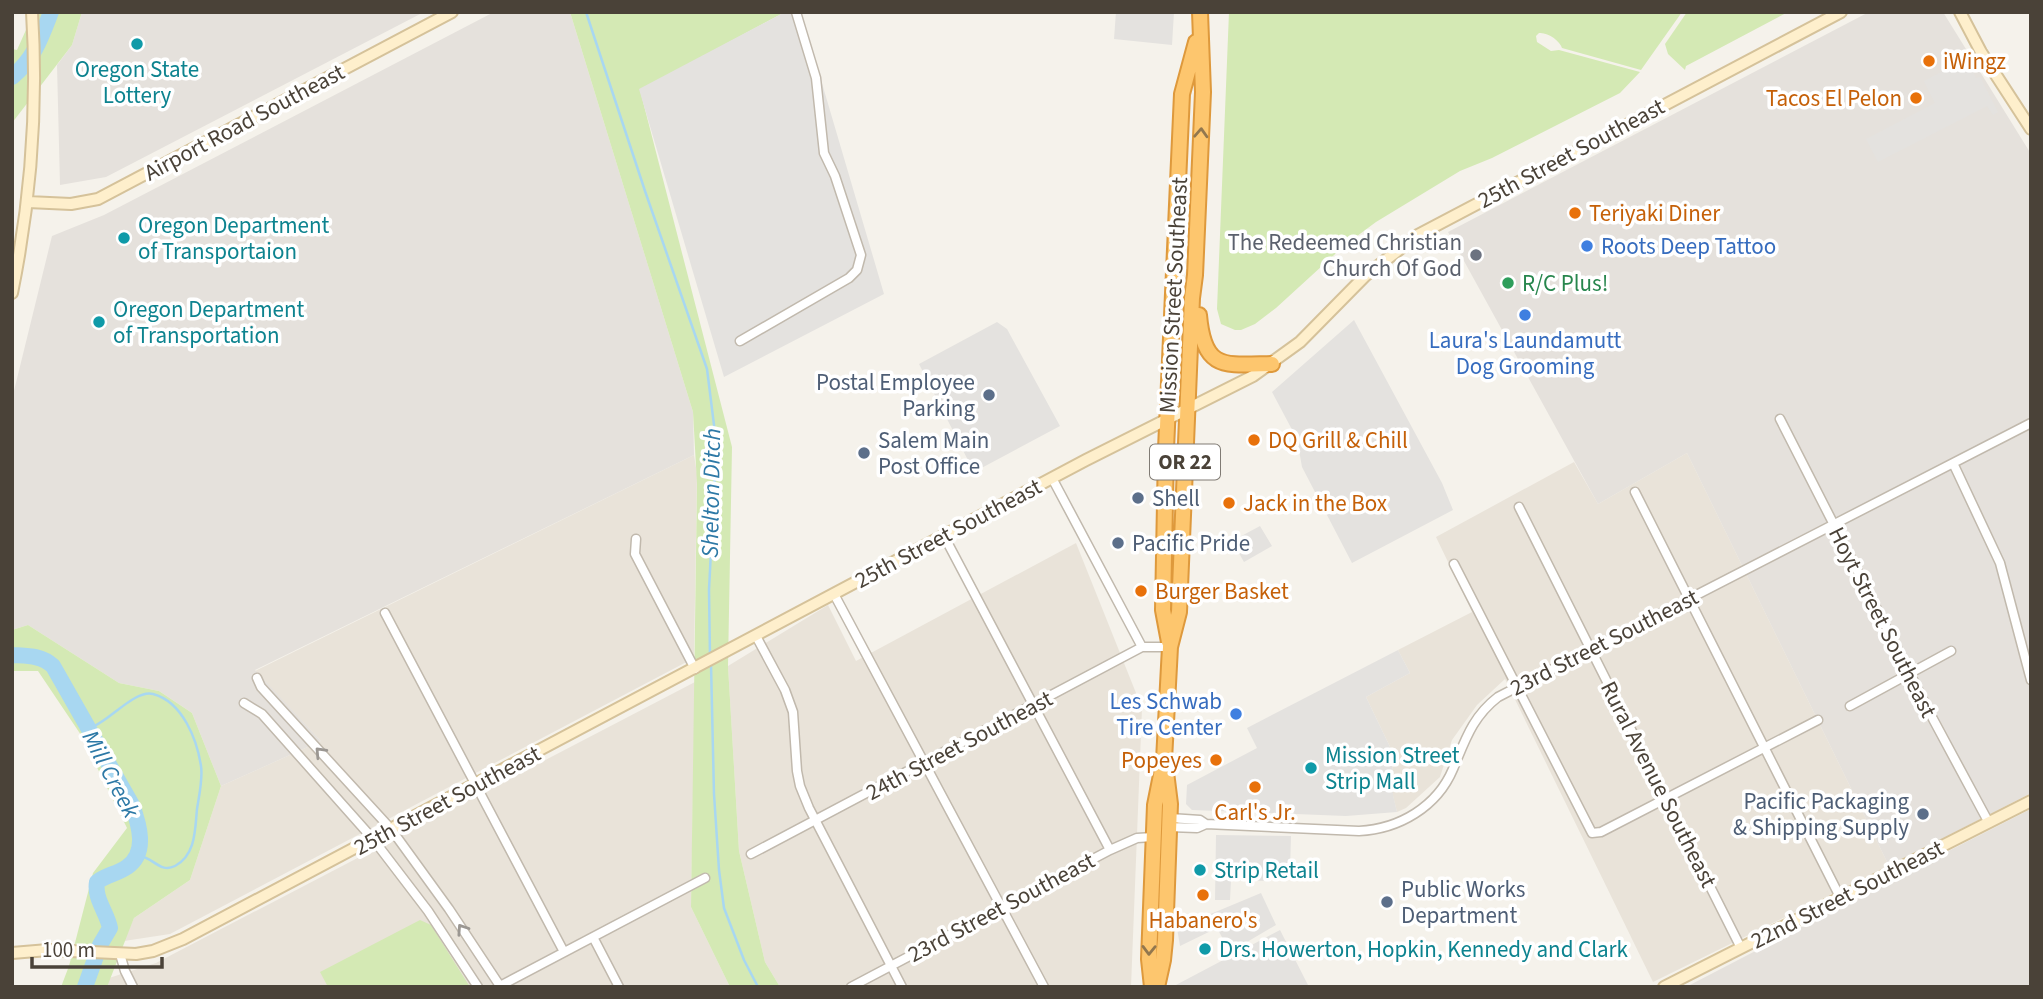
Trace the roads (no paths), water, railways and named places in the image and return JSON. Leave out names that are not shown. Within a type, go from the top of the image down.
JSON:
[{"type":"highway","name":"Mission Street Southeast","points":[[1154,987],[1149,960],[1153,838],[1155,805],[1164,760],[1170,647],[1179,611],[1203,92],[1200,12]]},
{"type":"highway","name":"Mission Street Southeast","points":[[1170,647],[1163,610],[1167,421],[1182,94],[1199,29]]},
{"type":"highway","points":[[1195,275],[1201,341],[1206,352],[1231,365],[1272,364]]},
{"type":"highway","name":"Mission Street Southeast","points":[[1154,987],[1163,960],[1167,879],[1170,804],[1164,760]]},
{"type":"highway","points":[[1153,838],[1158,838],[1160,843],[1167,879]]},
{"type":"street","points":[[12,293],[29,201],[34,92],[32,12]]},
{"type":"street","name":"Airport Road Southeast","points":[[29,201],[71,204],[98,199],[452,12]]},
{"type":"street","points":[[740,341],[849,278],[858,270],[861,256],[835,176],[824,153],[816,78],[796,12]]},
{"type":"street","name":"25th Street Southeast","points":[[12,953],[48,950],[120,954],[153,951],[177,942],[1272,364],[1313,330],[1376,266],[1418,235],[1841,12]]},
{"type":"street","points":[[1960,12],[1981,52],[2031,130]]},
{"type":"street","name":"Hoyt Street Southeast","points":[[1780,419],[1989,823]]},
{"type":"street","name":"23rd Street Southeast","points":[[1169,823],[1198,828],[1206,824],[1359,831],[1383,829],[1401,822],[1425,807],[1446,783],[1463,741],[1478,715],[1498,697],[2031,423]]},
{"type":"street","points":[[1953,463],[2000,563],[2031,680]]},
{"type":"street","points":[[1052,478],[1142,648]]},
{"type":"street","points":[[1635,492],[1840,897]]},
{"type":"street","name":"Rural Avenue Southeast","points":[[1519,507],[1741,948]]},
{"type":"street","points":[[944,536],[1110,849]]},
{"type":"street","points":[[636,539],[635,554],[695,669]]},
{"type":"street","points":[[1454,564],[1592,833],[1601,832],[1818,720]]},
{"type":"street","points":[[834,594],[1044,987]]},
{"type":"street","points":[[385,613],[564,952]]},
{"type":"street","points":[[756,636],[785,690],[793,712],[800,786],[902,987]]},
{"type":"street","name":"24th Street Southeast","points":[[751,854],[1142,648],[1170,647]]},
{"type":"street","points":[[1850,706],[1951,651]]},
{"type":"street","points":[[257,678],[261,688],[391,829],[500,986],[705,878]]},
{"type":"street","points":[[244,703],[262,714],[373,839],[428,911],[478,987]]},
{"type":"street","name":"22nd Street Southeast","points":[[1664,987],[2031,801]]},
{"type":"street","name":"23rd Street Southeast","points":[[851,987],[1110,849],[1137,838],[1153,838]]},
{"type":"street","points":[[593,937],[619,987]]},
{"type":"street","points":[[120,954],[122,965],[133,987]]},
{"type":"waterway","name":"Mill Creek","points":[[12,77],[31,55],[51,12]]},
{"type":"waterway","name":"Shelton Ditch","points":[[586,12],[707,369],[714,425],[715,472],[709,590],[710,657]]},
{"type":"waterway","name":"Mill Creek","points":[[12,655],[39,658],[53,666],[132,805],[139,829],[140,846],[134,861],[97,882],[97,894],[110,928],[100,945],[85,987]]},
{"type":"waterway","name":"Shelton Ditch","points":[[711,664],[714,794],[724,908],[744,960],[758,987]]},
{"type":"waterway","points":[[89,728],[104,721],[137,697],[153,694],[173,705],[192,734],[202,776],[191,848],[182,861],[169,868],[137,856]]},
{"type":"place","name":"Oregon State Lottery","points":[[137,44]]},
{"type":"place","name":"iWingz","points":[[1929,61]]},
{"type":"place","name":"Tacos El Pelon","points":[[1916,98]]},
{"type":"place","name":"Teriyaki Diner","points":[[1575,213]]},
{"type":"place","name":"Oregon Department of Transportaion","points":[[124,238]]},
{"type":"place","name":"Roots Deep Tattoo","points":[[1587,246]]},
{"type":"place","name":"The Redeemed Christian Church Of God","points":[[1476,255]]},
{"type":"place","name":"R/C Plus!","points":[[1508,283]]},
{"type":"place","name":"Laura's Laundamutt Dog Grooming","points":[[1525,315]]},
{"type":"place","name":"Oregon Department of Transportation","points":[[99,322]]},
{"type":"place","name":"Postal Employee Parking","points":[[989,395]]},
{"type":"place","name":"DQ Grill & Chill","points":[[1254,440]]},
{"type":"place","name":"Salem Main Post Office","points":[[864,453]]},
{"type":"place","name":"Shell","points":[[1138,498]]},
{"type":"place","name":"Jack in the Box","points":[[1229,503]]},
{"type":"place","name":"Pacific Pride","points":[[1118,543]]},
{"type":"place","name":"Burger Basket","points":[[1141,591]]},
{"type":"place","name":"Les Schwab Tire Center","points":[[1236,714]]},
{"type":"place","name":"Popeyes","points":[[1216,760]]},
{"type":"place","name":"Mission Street Strip Mall","points":[[1311,768]]},
{"type":"place","name":"Carl's Jr.","points":[[1255,787]]},
{"type":"place","name":"Pacific Packaging & Shipping Supply","points":[[1923,814]]},
{"type":"place","name":"Strip Retail","points":[[1200,870]]},
{"type":"place","name":"Habanero's","points":[[1203,895]]},
{"type":"place","name":"Public Works Department","points":[[1387,902]]},
{"type":"place","name":"Drs. Howerton, Hopkin, Kennedy and Clark","points":[[1205,949]]}]
